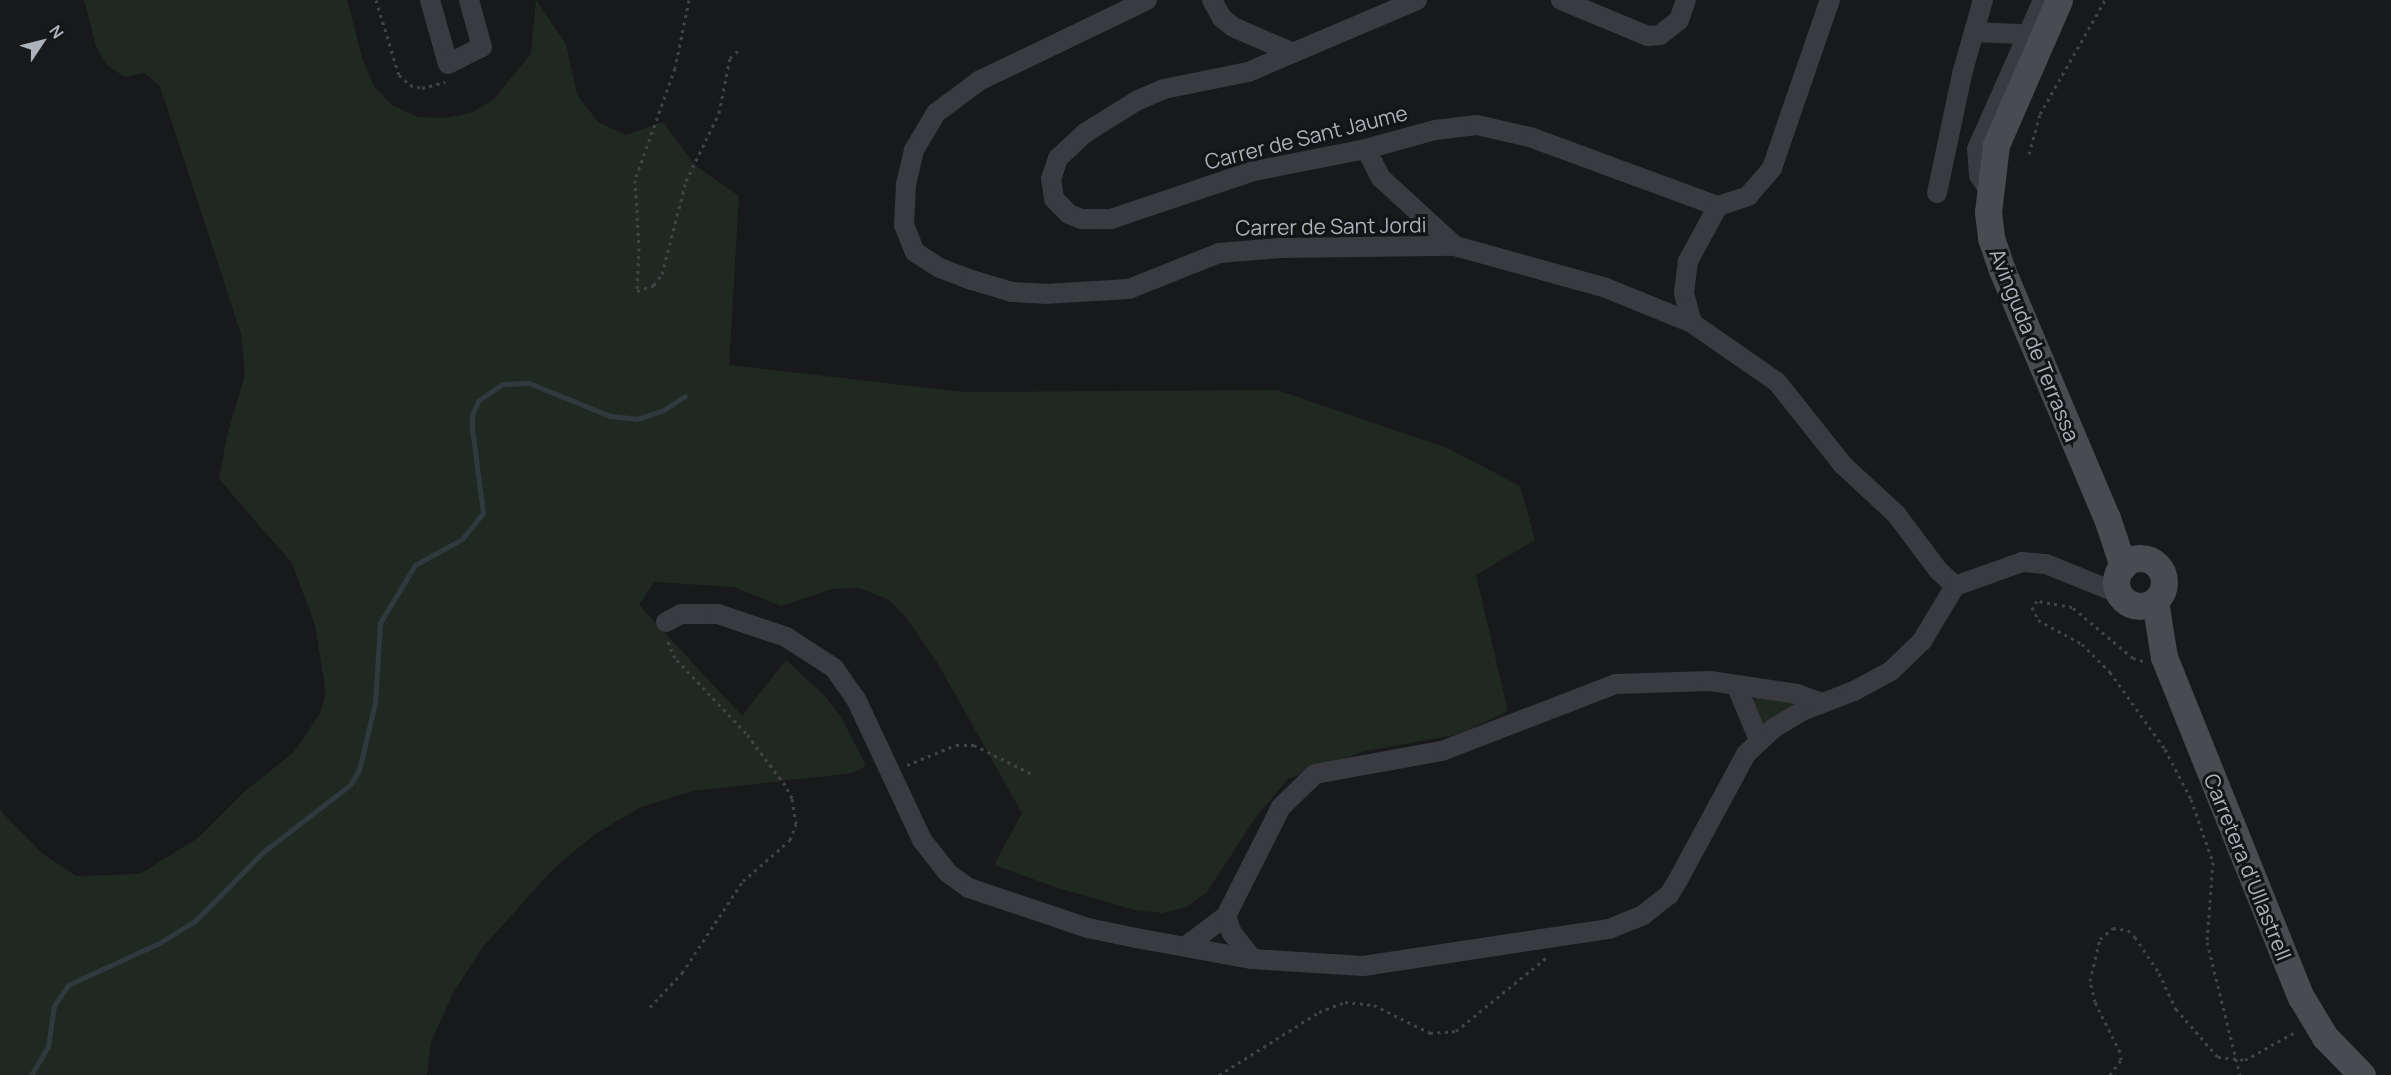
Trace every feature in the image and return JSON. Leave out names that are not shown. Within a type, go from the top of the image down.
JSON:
[{"type":"street","points":[[430,0],[448,64],[482,47],[469,0]]},
{"type":"street","name":"Carrer de Sant Jordi","points":[[1147,0],[980,81],[936,113],[915,150],[906,184],[904,225],[915,252],[940,267],[972,280],[1012,292],[1045,294],[1129,288],[1219,253],[1240,249],[1455,246],[1606,288],[1692,323],[1777,382],[1843,465],[1896,514],[1938,570],[1955,586]]},
{"type":"street","points":[[1212,0],[1222,18],[1233,27],[1291,52]]},
{"type":"street","name":"Carrer de Sant Jaume","points":[[1417,0],[1248,72],[1164,89],[1112,114],[1058,158],[1051,179],[1054,199],[1069,214],[1081,219],[1111,219],[1254,171],[1366,150],[1435,130],[1477,125],[1530,137],[1718,206]]},
{"type":"street","points":[[1561,0],[1648,36],[1660,35],[1679,20],[1686,0]]},
{"type":"street","points":[[1692,323],[1684,293],[1684,276],[1693,252],[1718,206],[1748,196],[1772,168],[1830,0]]},
{"type":"street","points":[[1937,193],[1983,0]]},
{"type":"street","points":[[1974,32],[2036,34],[2043,0]]},
{"type":"street","name":"Avinguda de Terrassa","points":[[2059,0],[2036,34],[2003,123],[1989,190],[1991,238],[2002,270],[2108,518],[2132,583]]},
{"type":"street","points":[[1366,150],[1381,178],[1455,246]]},
{"type":"street","points":[[666,622],[681,614],[708,611],[765,628],[812,651],[834,668],[856,699],[890,775],[932,855],[969,888],[1088,928],[1252,959],[1363,966],[1577,934],[1628,923],[1669,895],[1746,754],[1759,740],[1819,702],[1854,691],[1891,671],[1922,640],[1955,586],[2022,562],[2046,564],[2080,577],[2108,577],[2132,583]]},
{"type":"street","name":"Carretera d'Ullastrell","points":[[2132,583],[2162,650],[2314,1020],[2362,1075]]},
{"type":"street","points":[[1186,946],[1226,916],[1281,807],[1315,774],[1442,751],[1616,684],[1710,681],[1737,687],[1797,693],[1819,702]]},
{"type":"street","points":[[1737,687],[1759,740]]},
{"type":"street","points":[[1226,916],[1239,945],[1252,959]]},
{"type":"path","points":[[376,0],[399,75],[410,85],[422,88],[447,81],[448,64]]},
{"type":"path","points":[[689,0],[675,68],[633,191],[639,248],[637,291],[654,285],[662,274],[686,181],[719,113],[730,58],[740,49]]},
{"type":"path","points":[[2029,154],[2040,114],[2105,0]]},
{"type":"path","points":[[2162,650],[2149,663],[2133,658],[2072,607],[2037,601],[2031,608],[2038,620],[2082,644],[2110,672],[2165,749],[2192,799],[2213,862],[2207,942],[2231,1025],[2235,1062],[2240,1075]]},
{"type":"path","points":[[650,1007],[682,973],[743,881],[790,840],[796,824],[792,798],[772,767],[670,651],[666,622]]},
{"type":"path","points":[[890,775],[938,751],[974,745],[1032,774]]},
{"type":"path","points":[[2110,1075],[2121,1060],[2120,1052],[2095,1002],[2090,981],[2100,939],[2106,932],[2121,928],[2144,949],[2189,1025],[2218,1057],[2235,1062],[2245,1060],[2314,1020]]},
{"type":"path","points":[[1219,1075],[1314,1015],[1345,1002],[1374,1005],[1430,1033],[1456,1031],[1577,934]]},
{"type":"shaded area","points":[[84,0],[347,0],[363,61],[374,86],[392,105],[418,117],[445,118],[471,113],[493,100],[531,54],[536,0],[566,44],[577,95],[598,122],[626,135],[663,122],[695,165],[739,196],[729,365],[964,392],[1277,390],[1447,448],[1520,486],[1535,540],[1476,575],[1508,711],[1459,734],[1365,751],[1288,779],[1255,818],[1207,892],[1187,907],[1162,913],[1135,910],[1058,888],[994,865],[1022,813],[938,664],[908,620],[889,600],[860,588],[832,589],[781,606],[734,587],[654,582],[639,605],[742,716],[786,660],[825,696],[841,717],[866,766],[853,773],[693,791],[641,807],[595,834],[554,868],[482,948],[453,993],[431,1042],[427,1075],[0,1075],[0,810],[42,853],[76,876],[140,874],[198,838],[243,793],[294,752],[321,712],[326,692],[315,625],[292,563],[219,479],[227,436],[245,375],[241,334],[160,86],[144,73],[125,77],[107,65],[96,46]]},
{"type":"shaded area","points":[[1758,697],[1794,700],[1795,704],[1764,725],[1753,700]]},
{"type":"waterway","points":[[31,1075],[48,1047],[54,1006],[68,985],[161,942],[195,921],[263,852],[350,785],[359,770],[375,703],[380,623],[415,565],[462,539],[483,513],[472,428],[472,415],[478,401],[502,384],[529,383],[610,416],[637,419],[662,411],[685,396]]}]
